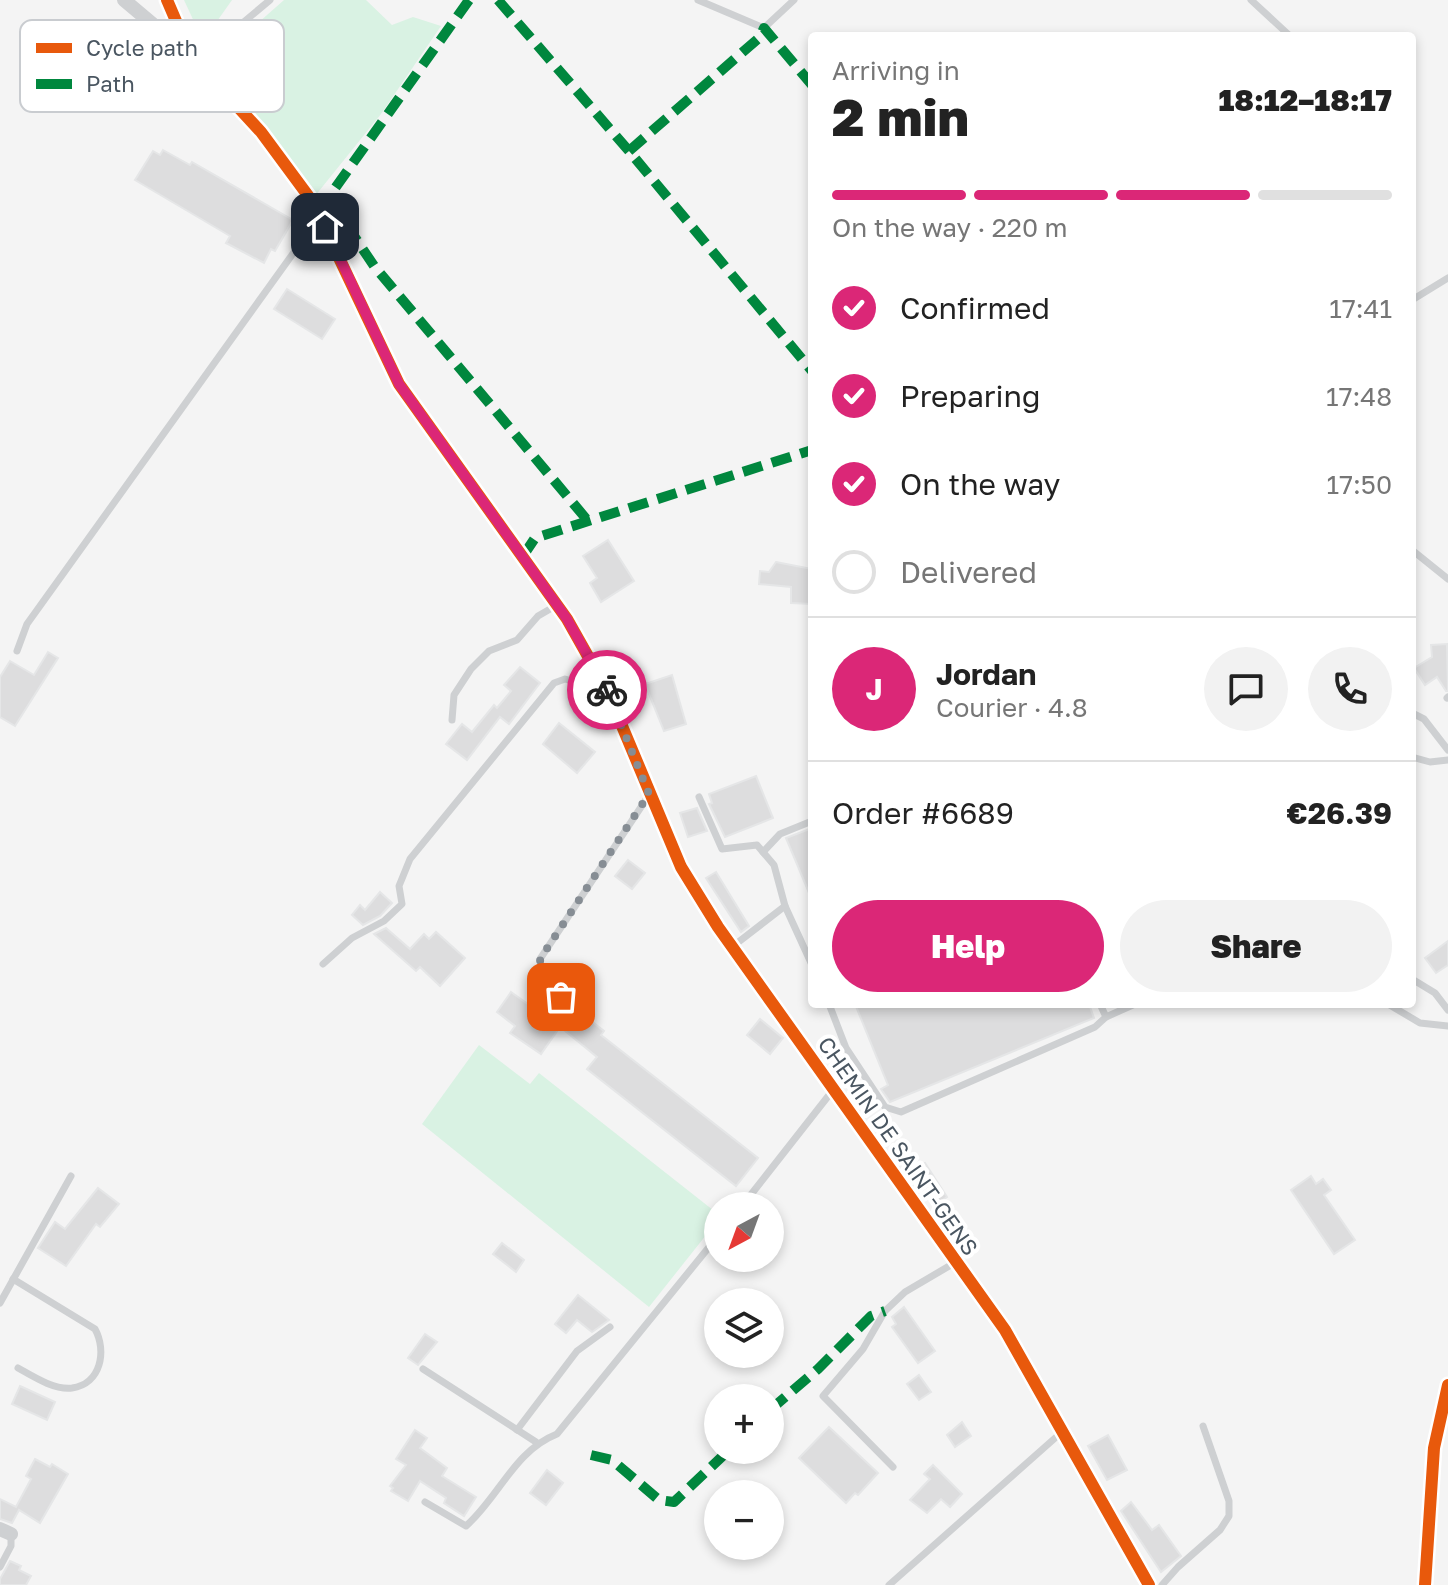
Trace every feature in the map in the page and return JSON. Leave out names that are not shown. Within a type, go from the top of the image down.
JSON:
[{"type":"street","points":[[124,0],[147,20]]},
{"type":"street","name":"CHEMIN DE SAINT-GENS","points":[[167,0],[176,20]]},
{"type":"street","name":"CHEMIN DE SAINT-GENS","points":[[242,112],[312,201],[399,384],[557,605],[607,690],[681,867],[732,947],[1005,1330],[1149,1585]]},
{"type":"street","points":[[1425,1585],[1434,1448],[1448,1385]]},
{"type":"lane","points":[[244,20],[270,0]]},
{"type":"lane","points":[[698,0],[764,28],[794,0]]},
{"type":"lane","points":[[1251,0],[1286,32]]},
{"type":"lane","points":[[17,651],[27,624],[307,234],[312,201]]},
{"type":"lane","points":[[1416,298],[1448,278]]},
{"type":"lane","points":[[1416,553],[1448,579]]},
{"type":"lane","points":[[452,720],[454,695],[471,669],[489,651],[517,640],[538,616],[557,605]]},
{"type":"lane","points":[[323,964],[352,938],[384,921],[402,904],[399,886],[410,859],[554,683],[565,679],[607,690]]},
{"type":"lane","points":[[1416,715],[1424,719],[1448,750]]},
{"type":"lane","points":[[1416,758],[1430,762],[1448,760]]},
{"type":"lane","points":[[561,997],[541,970],[540,959],[649,794]]},
{"type":"lane","points":[[699,797],[714,837],[722,849],[757,845],[774,865],[785,906],[808,956]]},
{"type":"lane","points":[[763,852],[780,834],[808,823]]},
{"type":"lane","points":[[732,947],[785,906]]},
{"type":"lane","points":[[1416,981],[1435,993],[1448,1010]]},
{"type":"lane","points":[[831,1008],[846,1048],[885,1107],[901,1112],[1095,1027],[1106,1017],[1126,1008]]},
{"type":"lane","points":[[1102,1008],[1106,1017]]},
{"type":"lane","points":[[1395,1008],[1420,1023],[1448,1026]]},
{"type":"lane","points":[[753,1192],[833,1090]]},
{"type":"lane","points":[[0,1303],[71,1176]]},
{"type":"lane","points":[[425,1502],[466,1526],[480,1514],[505,1477],[536,1442],[557,1434],[704,1253]]},
{"type":"lane","points":[[893,1467],[823,1396],[863,1349],[885,1311],[905,1292],[956,1262]]},
{"type":"lane","points":[[13,1279],[95,1329],[103,1352],[99,1366],[88,1383],[70,1389],[46,1383],[18,1368]]},
{"type":"lane","points":[[517,1430],[577,1351],[610,1327]]},
{"type":"lane","points":[[423,1369],[536,1442]]},
{"type":"lane","points":[[1162,1585],[1220,1530],[1229,1516],[1229,1501],[1203,1426]]},
{"type":"lane","points":[[889,1585],[1063,1431]]},
{"type":"lane","points":[[0,1567],[11,1546],[6,1532]]},
{"type":"green space","points":[[184,0],[232,0],[218,20],[193,20]]},
{"type":"green space","points":[[284,0],[366,0],[392,25],[413,17],[441,26],[381,114],[315,196],[247,112],[284,112],[284,20],[261,20]]},
{"type":"green space","points":[[479,1045],[530,1084],[539,1073],[704,1203],[704,1238],[649,1307],[422,1124]]},
{"type":"building","points":[[163,150],[190,165],[192,162],[293,220],[275,251],[271,249],[264,263],[226,243],[230,236],[135,180],[153,151],[160,155]]},
{"type":"building","points":[[287,289],[335,319],[322,339],[274,309]]},
{"type":"building","points":[[608,540],[634,581],[601,602],[590,583],[597,578],[583,556]]},
{"type":"building","points":[[776,562],[808,568],[808,604],[791,603],[791,587],[759,584],[760,571],[769,572]]},
{"type":"building","points":[[1447,644],[1448,691],[1437,677],[1425,685],[1416,671],[1416,667],[1432,657],[1431,645]]},
{"type":"building","points":[[48,652],[58,658],[15,726],[0,717],[0,677],[10,661],[34,675]]},
{"type":"building","points":[[520,667],[540,683],[509,724],[500,717],[467,760],[446,744],[462,724],[472,732],[494,705],[497,708],[511,691],[504,685]]},
{"type":"building","points":[[672,675],[686,724],[664,731],[645,684]]},
{"type":"building","points":[[559,723],[595,752],[577,773],[543,744]]},
{"type":"building","points":[[756,776],[773,818],[725,837],[709,804],[712,803],[709,794]]},
{"type":"building","points":[[697,808],[707,831],[688,837],[680,813]]},
{"type":"building","points":[[808,830],[808,890],[786,838]]},
{"type":"building","points":[[628,860],[645,873],[632,889],[615,876]]},
{"type":"building","points":[[716,872],[749,926],[741,932],[706,878]]},
{"type":"building","points":[[380,892],[392,903],[380,916],[363,925],[352,915],[360,905],[365,910]]},
{"type":"building","points":[[386,928],[410,949],[424,934],[429,939],[436,932],[465,958],[440,986],[420,967],[416,971],[374,934]]},
{"type":"building","points":[[1448,941],[1448,965],[1436,973],[1425,958]]},
{"type":"building","points":[[511,992],[560,1027],[541,1054],[510,1033],[515,1026],[497,1012]]},
{"type":"building","points":[[857,1008],[1090,1008],[1094,1018],[890,1102],[881,1089],[888,1085]]},
{"type":"building","points":[[581,1013],[604,1031],[601,1035],[758,1158],[736,1186],[587,1069],[597,1057],[565,1031]]},
{"type":"building","points":[[760,1019],[783,1038],[770,1054],[747,1035]]},
{"type":"building","points":[[925,1163],[947,1197],[940,1202],[938,1199],[932,1204],[916,1180],[919,1178],[913,1168]]},
{"type":"building","points":[[1311,1176],[1316,1184],[1323,1179],[1331,1190],[1324,1195],[1355,1240],[1334,1254],[1291,1190]]},
{"type":"building","points":[[98,1188],[119,1204],[100,1227],[96,1224],[66,1266],[38,1248],[55,1222],[65,1229]]},
{"type":"building","points":[[502,1243],[524,1260],[516,1272],[493,1254]]},
{"type":"building","points":[[578,1295],[609,1320],[592,1332],[577,1320],[566,1333],[555,1324]]},
{"type":"building","points":[[904,1307],[935,1351],[918,1363],[892,1327],[896,1324],[892,1317]]},
{"type":"building","points":[[425,1334],[437,1342],[418,1365],[408,1358]]},
{"type":"building","points":[[919,1375],[931,1392],[919,1400],[907,1384]]},
{"type":"building","points":[[20,1386],[55,1402],[47,1420],[12,1404]]},
{"type":"building","points":[[962,1422],[971,1436],[955,1447],[947,1435]]},
{"type":"building","points":[[829,1427],[878,1473],[846,1503],[799,1458]]},
{"type":"building","points":[[415,1430],[427,1438],[420,1448],[447,1468],[442,1476],[476,1497],[464,1516],[444,1503],[446,1498],[420,1481],[408,1501],[391,1491],[393,1488],[390,1486],[406,1465],[396,1459]]},
{"type":"building","points":[[1108,1435],[1127,1470],[1107,1480],[1088,1446]]},
{"type":"building","points":[[35,1459],[50,1467],[52,1464],[68,1474],[40,1523],[19,1510],[12,1523],[0,1519],[0,1499],[16,1507],[31,1479],[26,1476]]},
{"type":"building","points":[[933,1465],[962,1494],[950,1507],[941,1499],[927,1513],[910,1500],[930,1479],[924,1474]]},
{"type":"building","points":[[547,1470],[563,1483],[546,1505],[530,1493]]},
{"type":"building","points":[[1131,1502],[1152,1530],[1159,1525],[1181,1556],[1161,1572],[1121,1511]]},
{"type":"building","points":[[10,1561],[31,1576],[26,1585],[0,1585]]},
{"type":"marked path","points":[[469,0],[333,191],[354,236],[374,266],[588,521]]},
{"type":"marked path","points":[[498,0],[629,151],[808,366]]},
{"type":"marked path","points":[[629,151],[760,37],[764,28],[808,80]]},
{"type":"marked path","points":[[523,556],[535,538],[808,451]]},
{"type":"marked path","points":[[784,1398],[871,1316],[885,1311]]},
{"type":"marked path","points":[[591,1455],[612,1460],[659,1500],[674,1502],[714,1464]]},
{"type":"cycle path","points":[[167,0],[176,20]]},
{"type":"cycle path","points":[[243,112],[312,201],[399,384],[567,619],[607,690],[681,867],[718,927],[1005,1330],[1149,1585]]},
{"type":"cycle path","points":[[1425,1585],[1434,1448],[1448,1385]]},
{"type":"way so far","points":[[561,997],[547,981],[540,959],[649,794],[607,690]]},
{"type":"route","points":[[325,227],[399,384],[567,619],[607,690]]}]
